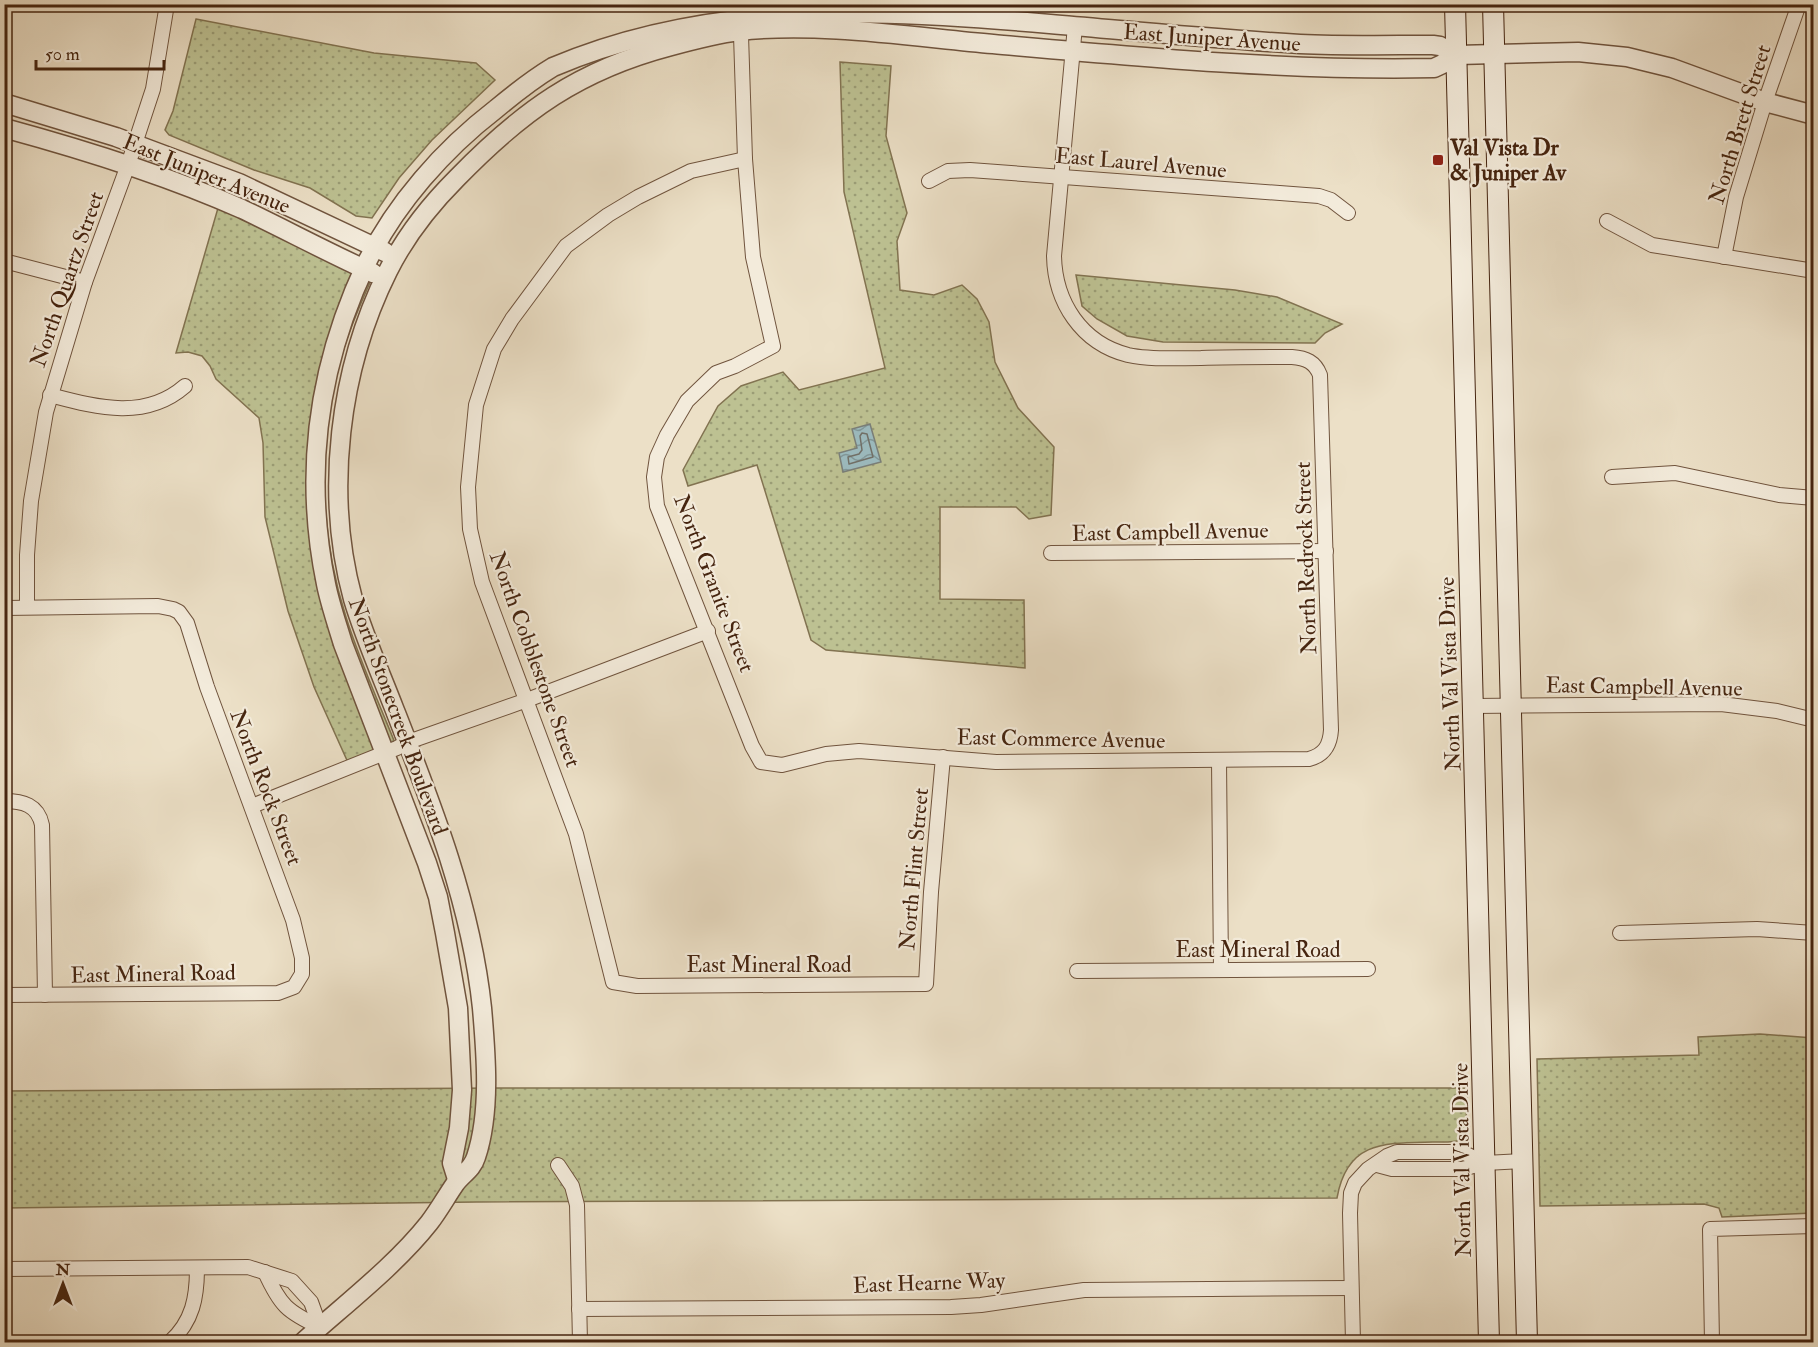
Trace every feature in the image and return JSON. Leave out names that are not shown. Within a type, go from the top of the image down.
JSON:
[{"type":"main road","name":"North Val Vista Drive","points":[[1455,4],[1489,1342]]},
{"type":"main road","points":[[1493,4],[1527,1342]]},
{"type":"street","name":"North Quartz Street","points":[[27,607],[27,555],[31,501],[41,433],[50,395],[85,282],[153,89],[167,4]]},
{"type":"street","name":"North Brett Street","points":[[1724,257],[1736,197],[1765,102],[1799,4]]},
{"type":"street","name":"East Juniper Avenue","points":[[369,258],[412,193],[463,136],[520,89],[551,68],[588,49],[656,23],[740,6],[842,6],[1301,44],[1433,45],[1440,46],[1456,55],[1578,52],[1627,57],[1672,68],[1765,102],[1814,115]]},
{"type":"street","name":"North Granite Street","points":[[740,6],[745,159],[753,257],[773,346],[717,373],[694,392],[667,435],[657,457],[654,477],[657,506],[752,746],[761,762]]},
{"type":"street","points":[[1061,177],[1075,26]]},
{"type":"street","name":"East Juniper Avenue","points":[[4,128],[128,165],[184,185],[390,267],[421,218],[453,182],[505,131],[539,105],[573,83],[607,66],[676,44],[741,31],[823,30],[1298,68],[1434,68],[1456,55]]},
{"type":"street","name":"East Juniper Avenue","points":[[4,103],[106,133],[239,183],[369,258]]},
{"type":"street","name":"North Cobblestone Street","points":[[613,982],[576,834],[482,582],[470,529],[468,487],[476,405],[494,349],[512,319],[566,246],[608,215],[691,171],[745,159]]},
{"type":"street","name":"East Laurel Avenue","points":[[929,181],[938,175],[960,170],[1319,196],[1340,205],[1348,213]]},
{"type":"street","name":"North Redrock Street","points":[[1061,177],[1054,256],[1056,277],[1068,312],[1084,331],[1117,352],[1156,358],[1293,357],[1307,359],[1318,368],[1321,382],[1331,730],[1328,746],[1324,752]]},
{"type":"street","points":[[1607,222],[1652,245],[1814,271]]},
{"type":"street","name":"North Stonecreek Boulevard","points":[[369,258],[351,297],[328,366],[316,442],[315,483],[320,550],[327,587],[343,644],[438,897],[458,1008],[462,1090],[459,1128],[452,1163],[457,1179],[471,1168],[476,1158],[486,1091],[484,1034],[475,954],[457,879],[352,595],[339,505],[339,470],[346,402],[360,344],[390,267]]},
{"type":"street","points":[[4,261],[85,282]]},
{"type":"street","points":[[50,395],[96,406],[133,409],[165,400],[185,386]]},
{"type":"street","points":[[1612,477],[1675,472],[1779,495],[1814,498]]},
{"type":"street","name":"East Campbell Avenue","points":[[1051,553],[1326,551]]},
{"type":"street","name":"North Rock Street","points":[[27,607],[158,606],[179,612],[187,623],[207,687],[293,920],[302,958],[302,974],[299,981]]},
{"type":"street","points":[[4,608],[27,607]]},
{"type":"street","points":[[252,806],[385,754],[408,742],[527,700],[708,631]]},
{"type":"street","name":"East Campbell Avenue","points":[[1474,706],[1721,704],[1777,711],[1814,720]]},
{"type":"street","name":"East Commerce Avenue","points":[[761,762],[782,765],[819,755],[859,751],[996,762],[1300,760],[1317,757],[1324,752]]},
{"type":"street","name":"North Flint Street","points":[[926,984],[931,892],[943,757]]},
{"type":"street","points":[[1219,761],[1221,970]]},
{"type":"street","points":[[4,801],[21,802],[37,810],[40,817],[43,833],[45,995]]},
{"type":"street","points":[[1620,933],[1757,929],[1814,933]]},
{"type":"street","name":"East Mineral Road","points":[[1077,971],[1368,969]]},
{"type":"street","name":"East Mineral Road","points":[[4,995],[278,993],[286,991],[299,981]]},
{"type":"street","name":"East Mineral Road","points":[[613,982],[637,986],[926,984]]},
{"type":"street","points":[[1353,1342],[1350,1203],[1355,1183],[1368,1169],[1377,1165],[1392,1169],[1462,1169],[1485,1163],[1523,1161]]},
{"type":"street","points":[[558,1165],[572,1186],[577,1205],[580,1342]]},
{"type":"street","points":[[303,1342],[416,1238],[439,1209],[457,1179]]},
{"type":"street","points":[[1713,1342],[1710,1229],[1814,1226]]},
{"type":"street","points":[[4,1269],[248,1267],[292,1281],[311,1302],[320,1327]]},
{"type":"street","points":[[170,1342],[184,1327],[190,1315],[197,1291],[197,1268]]},
{"type":"street","points":[[265,1272],[275,1295],[295,1316],[320,1327]]},
{"type":"street","name":"East Hearne Way","points":[[579,1309],[951,1306],[981,1305],[1084,1290],[1352,1288]]},
{"type":"green space","points":[[196,19],[374,53],[476,63],[495,80],[432,140],[399,178],[372,218],[356,216],[310,188],[254,170],[169,135],[165,130],[173,111]]},
{"type":"green space","points":[[840,62],[891,66],[886,136],[907,213],[897,241],[900,290],[934,295],[962,285],[977,299],[989,322],[995,362],[1018,408],[1054,447],[1051,515],[1029,519],[1016,507],[940,507],[940,599],[1024,600],[1025,668],[826,650],[811,640],[757,465],[688,486],[683,470],[718,406],[741,386],[783,372],[799,390],[885,368],[844,192]]},
{"type":"green space","points":[[218,208],[374,273],[348,336],[336,378],[329,412],[324,481],[330,550],[346,617],[397,748],[350,767],[314,687],[288,611],[265,517],[263,443],[259,418],[216,379],[202,356],[188,352],[176,353]]},
{"type":"green space","points":[[1076,275],[1235,290],[1277,297],[1342,324],[1325,333],[1315,343],[1163,342],[1127,336],[1097,319],[1082,306]]},
{"type":"green space","points":[[1760,1034],[1813,1038],[1813,1213],[1722,1217],[1719,1208],[1704,1204],[1540,1206],[1537,1059],[1699,1055],[1698,1037]]},
{"type":"green space","points":[[501,1088],[1467,1088],[1466,1128],[1461,1140],[1400,1143],[1371,1149],[1359,1155],[1350,1165],[1342,1179],[1337,1198],[477,1202],[5,1208],[4,1091]]},
{"type":"water","points":[[870,424],[881,462],[843,472],[839,453],[857,448],[852,429]]},
{"type":"place","name":"Val Vista Dr & Juniper Av","points":[[1438,160]]}]
